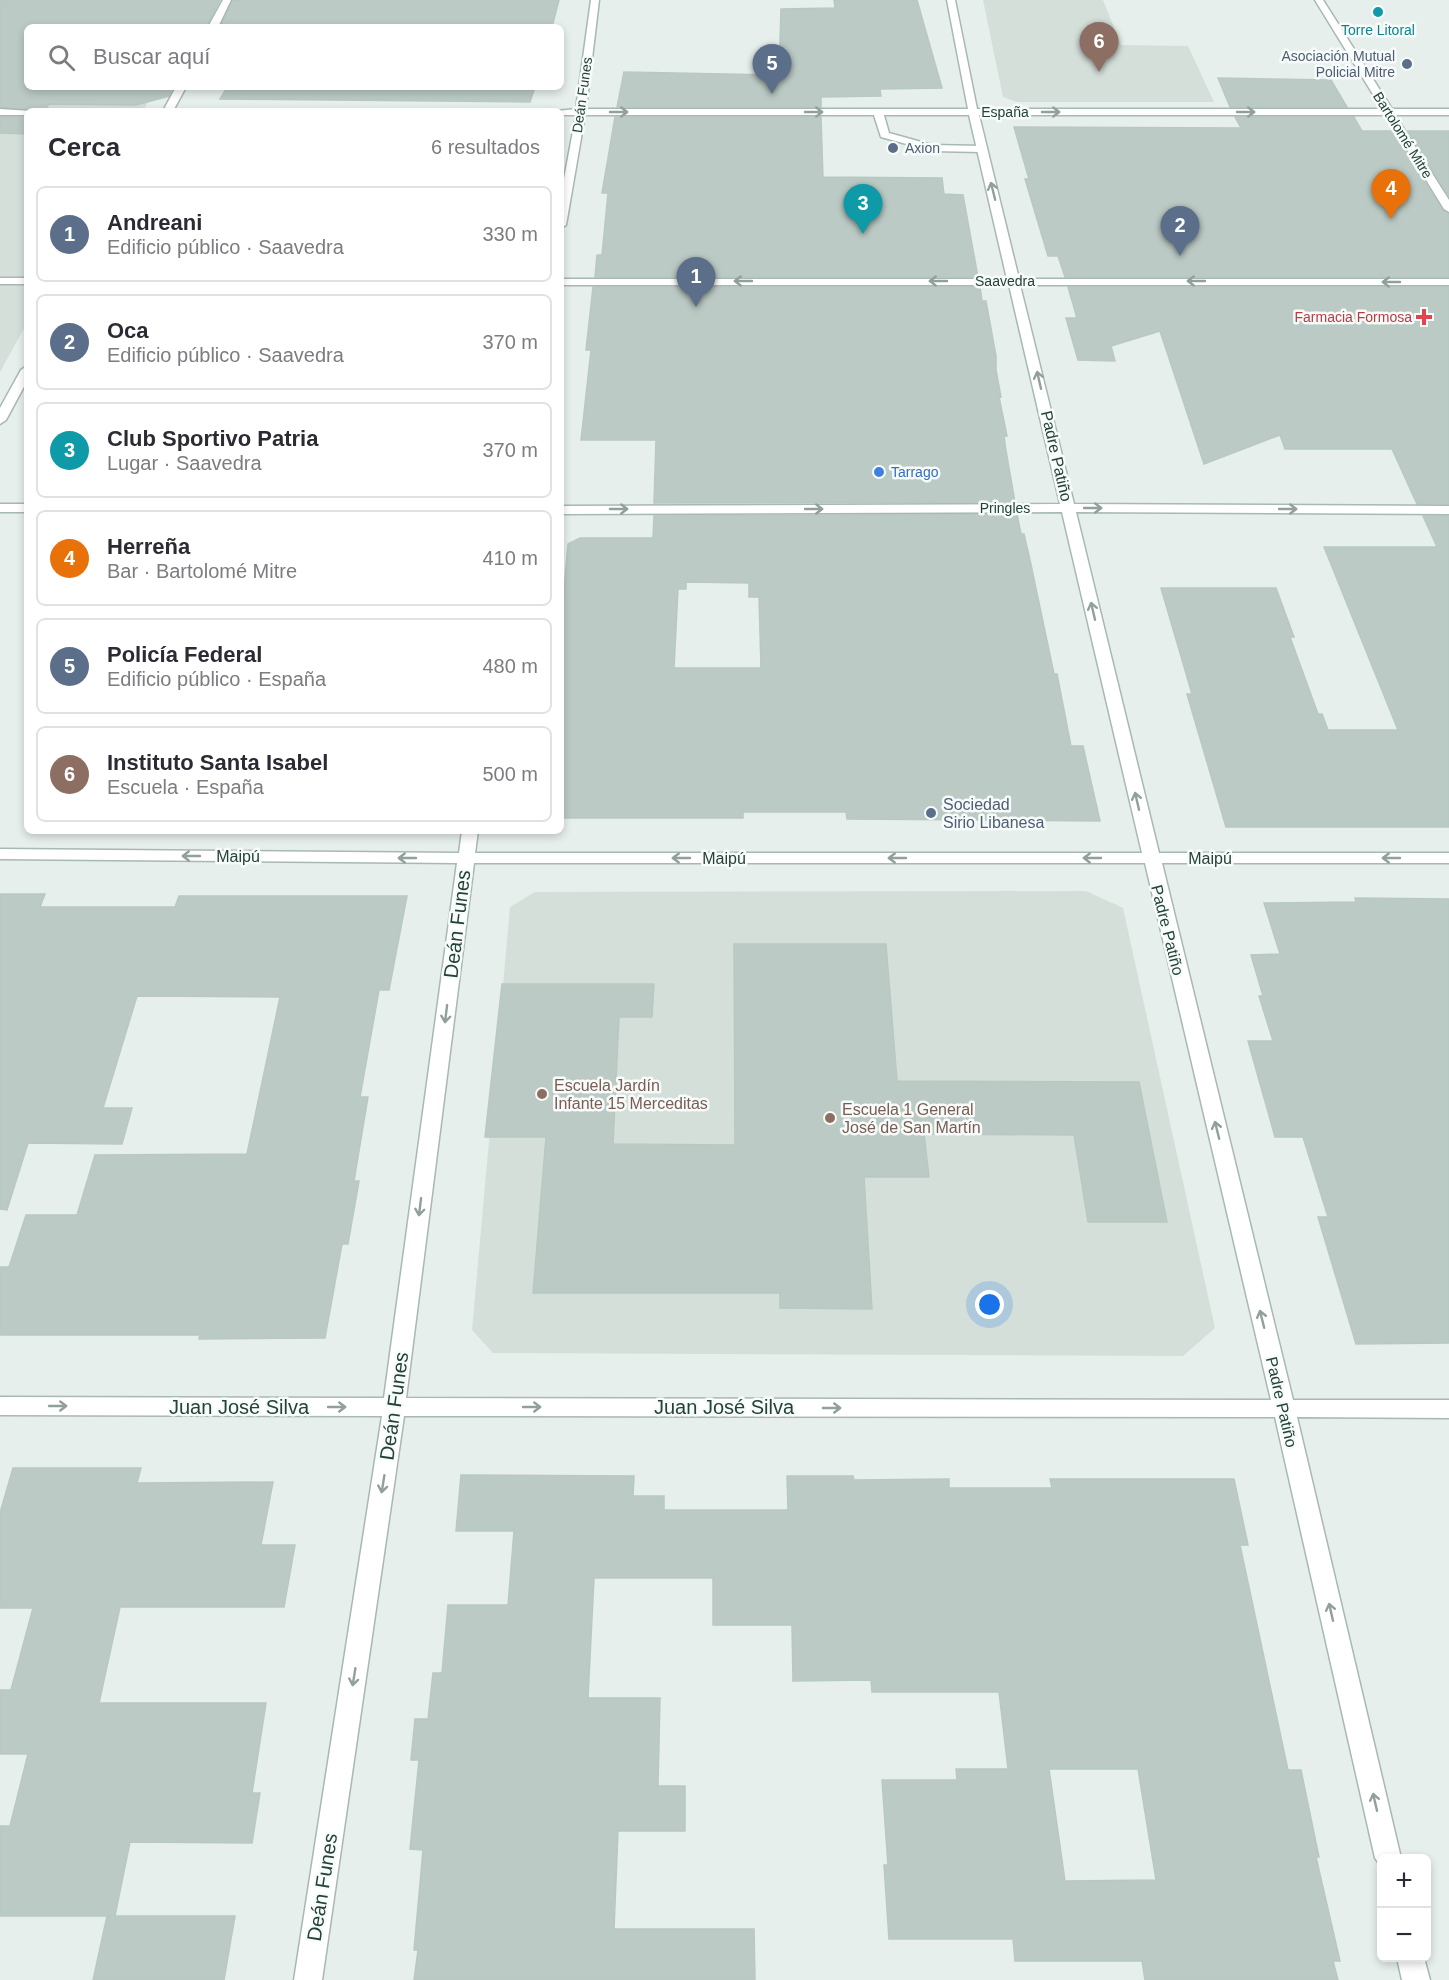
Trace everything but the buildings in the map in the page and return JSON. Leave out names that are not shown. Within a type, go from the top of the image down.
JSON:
[{"type":"street","points":[[215,24],[228,0]]},
{"type":"street","name":"Deán Funes","points":[[564,207],[596,0]]},
{"type":"street","name":"Padre Patiño","points":[[951,0],[973,112],[1284,1408],[1387,1854]]},
{"type":"street","name":"Bartolomé Mitre","points":[[1319,0],[1449,209]]},
{"type":"street","points":[[170,108],[179,90]]},
{"type":"street","points":[[0,112],[24,112]]},
{"type":"street","name":"España","points":[[564,112],[1449,112]]},
{"type":"street","points":[[878,112],[885,135],[932,148],[982,149]]},
{"type":"street","points":[[0,281],[24,281]]},
{"type":"street","name":"Saavedra","points":[[564,282],[1449,282]]},
{"type":"street","points":[[0,420],[24,376]]},
{"type":"street","points":[[0,508],[24,508]]},
{"type":"street","name":"Pringles","points":[[564,510],[1069,508],[1449,510]]},
{"type":"street","name":"Deán Funes","points":[[308,1980],[394,1407],[470,834]]},
{"type":"street","name":"Maipú","points":[[0,854],[466,858],[1449,858]]},
{"type":"street","name":"Juan José Silva","points":[[0,1406],[1449,1409]]},
{"type":"street","points":[[1412,1962],[1416,1980]]},
{"type":"shaded area","points":[[0,0],[24,24],[24,90],[154,90],[145,108],[24,108],[24,328],[0,372]]},
{"type":"shaded area","points":[[983,0],[1103,0],[1121,45],[1188,46],[1214,102],[1017,102],[1003,97]]},
{"type":"shaded area","name":"Escuela 1 General José de San Martín","points":[[1086,891],[1123,908],[1215,1328],[1183,1356],[493,1353],[472,1330],[510,907],[535,892]]},
{"type":"place","name":"Torre Litoral","points":[[1378,12]]},
{"type":"place","name":"Asociación Mutual Policial Mitre","points":[[1407,64]]},
{"type":"place","name":"Instituto Santa Isabel","points":[[1099,72]]},
{"type":"place","name":"Policía Federal","points":[[772,94]]},
{"type":"place","name":"Axion","points":[[893,148]]},
{"type":"place","name":"Herreña","points":[[1391,219]]},
{"type":"place","name":"Club Sportivo Patria","points":[[863,234]]},
{"type":"place","name":"Oca","points":[[1180,256]]},
{"type":"place","name":"Andreani","points":[[696,307]]},
{"type":"place","name":"Farmacia Formosa","points":[[1424,317]]},
{"type":"place","name":"Tarrago","points":[[879,472]]},
{"type":"place","name":"Sociedad Sirio Libanesa","points":[[931,813]]},
{"type":"place","name":"Escuela Jardín Infante 15 Merceditas","points":[[542,1094]]},
{"type":"place","name":"Escuela 1 General José de San Martín","points":[[830,1118]]}]
